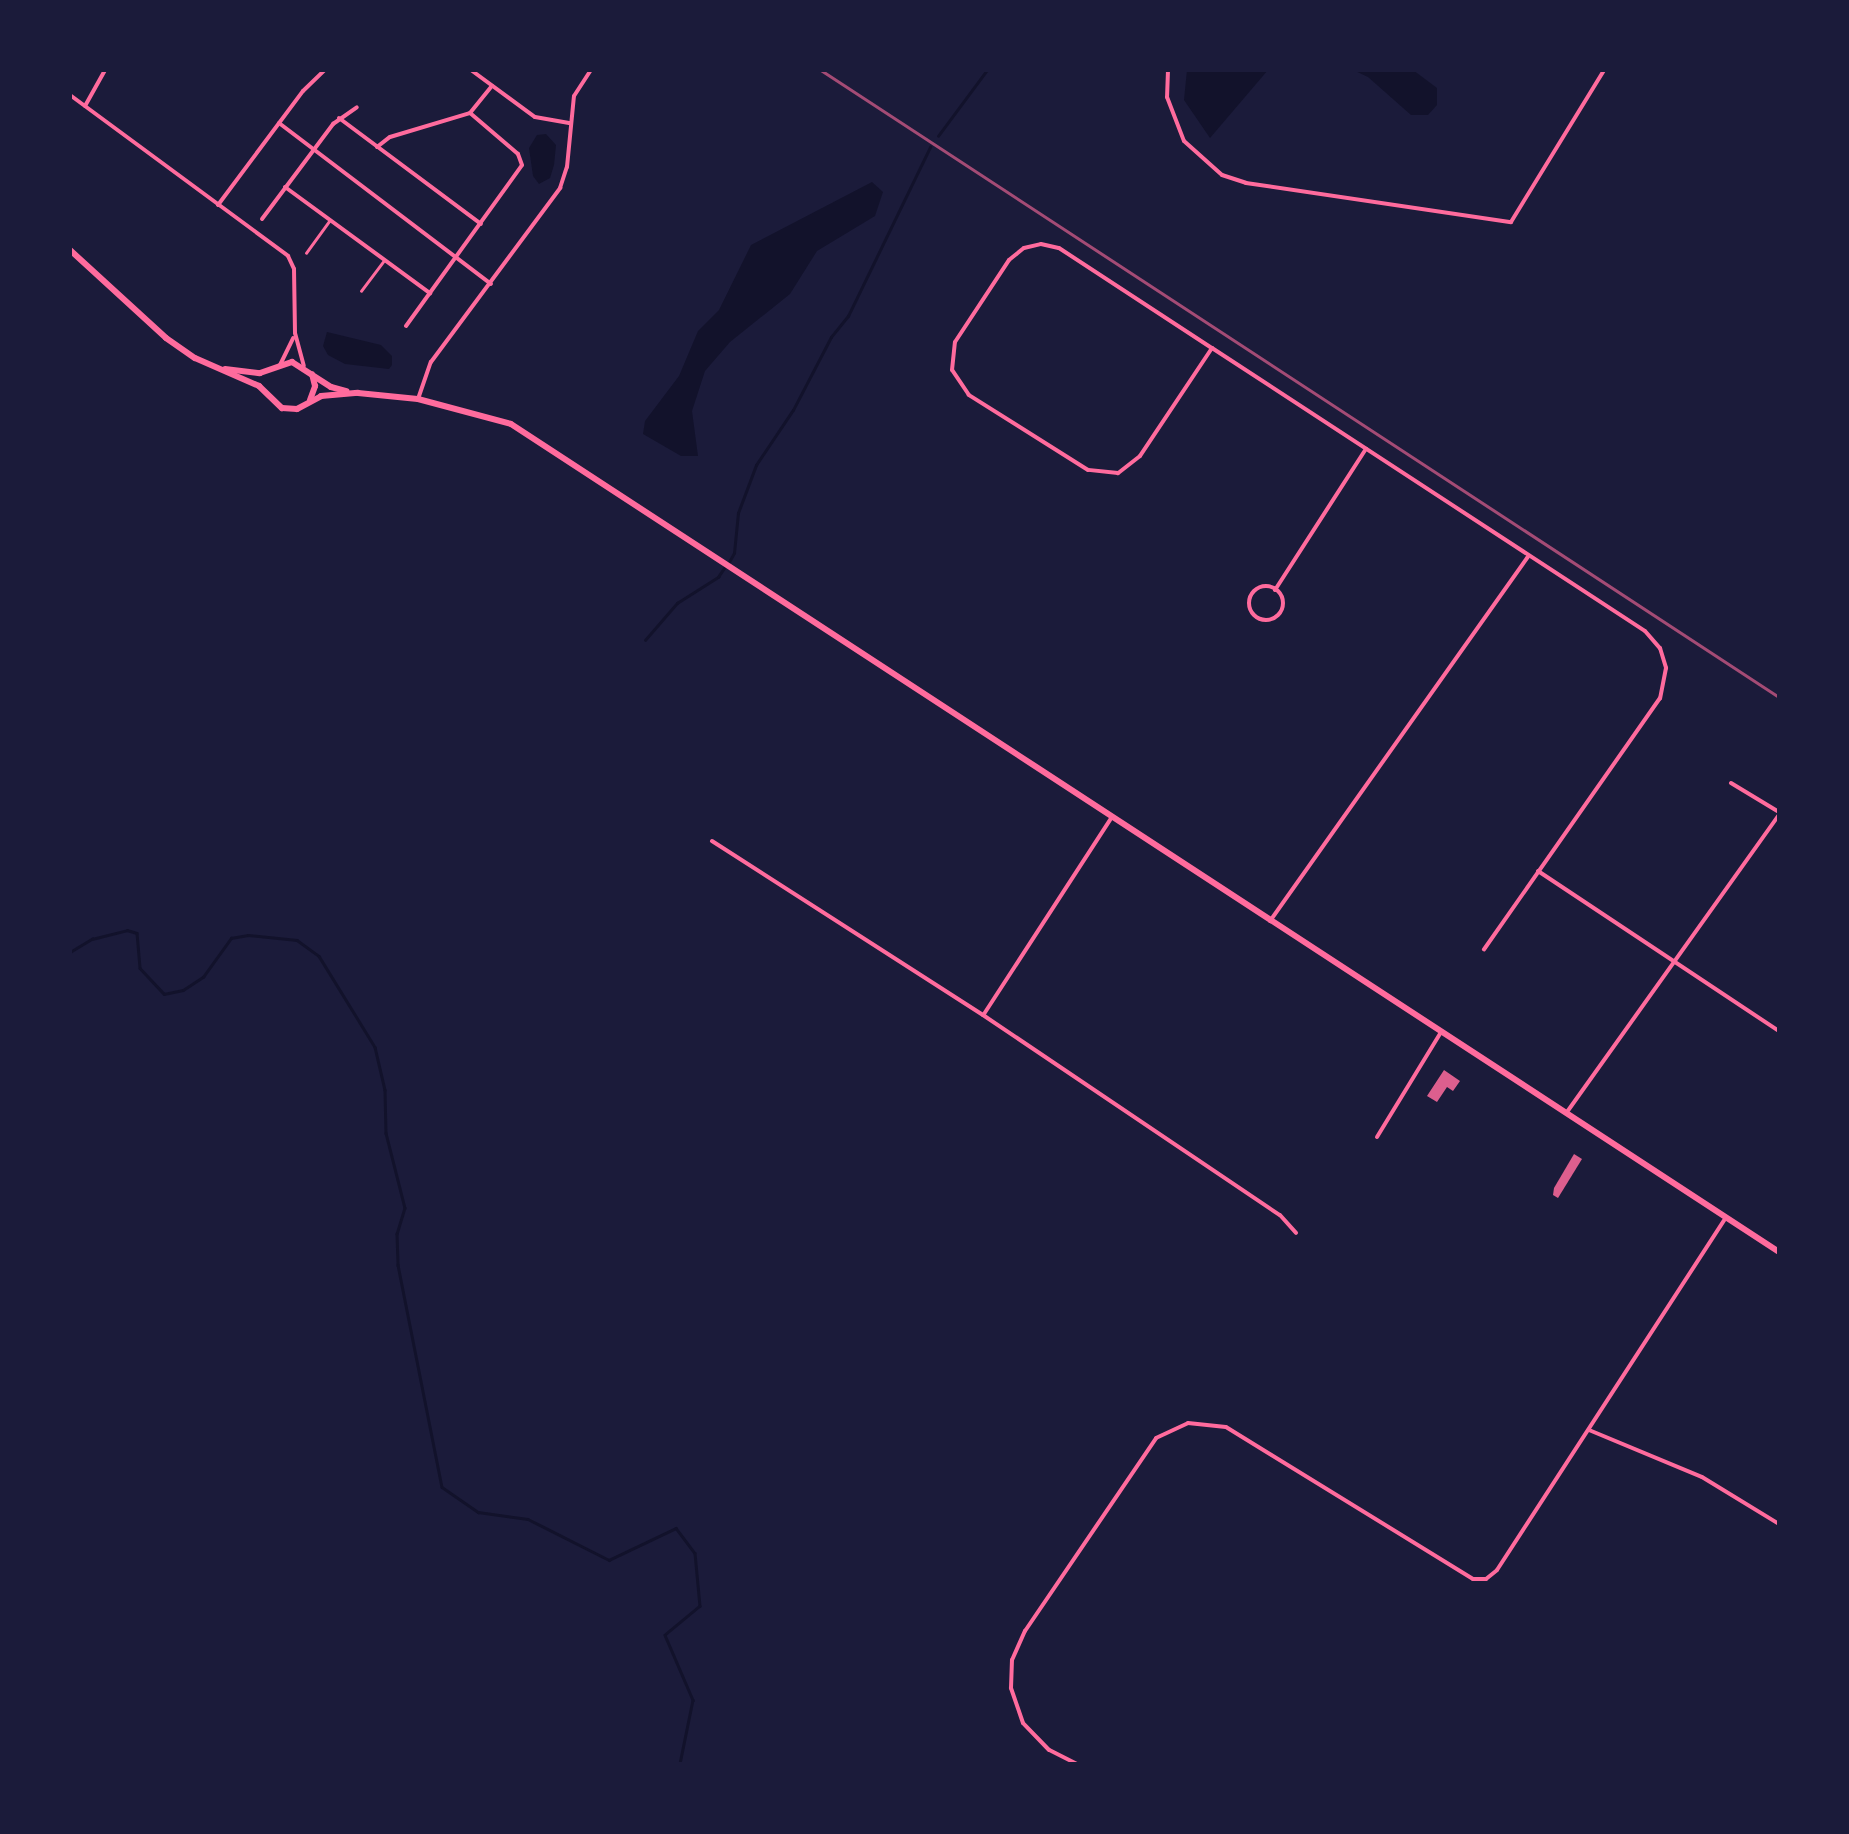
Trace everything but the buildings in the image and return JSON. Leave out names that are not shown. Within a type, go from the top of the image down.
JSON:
[{"type":"main road","points":[[70,250],[135,314],[214,367],[268,392],[275,404],[289,410],[321,396],[358,393]]},
{"type":"main road","points":[[214,367],[250,373],[276,367],[307,368],[331,387],[418,399],[511,424],[1779,1252]]},
{"type":"main road","points":[[268,392],[276,367]]},
{"type":"main road","points":[[307,368],[315,386],[310,401]]},
{"type":"street","points":[[86,106],[105,70]]},
{"type":"street","points":[[218,205],[325,70]]},
{"type":"street","points":[[471,70],[535,117],[570,123]]},
{"type":"street","points":[[418,399],[431,362],[560,188],[567,167],[574,96],[591,70]]},
{"type":"street","points":[[1168,70],[1167,97],[1184,141],[1222,175],[1246,183],[1510,222],[1604,70]]},
{"type":"street","points":[[377,147],[390,136],[470,113],[492,86]]},
{"type":"street","points":[[70,95],[288,256],[294,269],[295,333],[307,368]]},
{"type":"street","points":[[262,219],[339,118],[357,107]]},
{"type":"street","points":[[406,326],[520,174],[522,159],[470,113]]},
{"type":"street","points":[[339,118],[481,224]]},
{"type":"street","points":[[279,124],[490,284]]},
{"type":"street","points":[[286,188],[430,293]]},
{"type":"street","points":[[1212,348],[1140,456],[1128,468],[1108,474],[1088,470],[969,395],[956,380],[951,361],[956,342],[1009,260],[1024,248],[1041,244],[1060,248],[1645,631],[1660,648],[1666,668],[1660,698],[1484,949]]},
{"type":"street","points":[[276,367],[295,333]]},
{"type":"street","points":[[1275,590],[1366,450]]},
{"type":"street","points":[[1270,920],[1529,556]]},
{"type":"street","points":[[1262,587],[1275,590],[1282,600],[1280,612],[1269,620],[1256,617],[1249,607],[1252,594],[1262,587]]},
{"type":"street","points":[[1566,1113],[1779,814],[1731,783]]},
{"type":"street","points":[[983,1016],[1112,817]]},
{"type":"street","points":[[712,841],[1280,1215],[1296,1233]]},
{"type":"street","points":[[1538,871],[1779,1031]]},
{"type":"street","points":[[1377,1137],[1441,1032]]},
{"type":"street","points":[[1076,1764],[1049,1750],[1023,1723],[1010,1688],[1012,1660],[1025,1631],[1143,1454],[1172,1428],[1200,1422],[1231,1430],[1473,1579],[1483,1580],[1498,1570],[1726,1217]]},
{"type":"street","points":[[1589,1430],[1702,1477],[1779,1524]]},
{"type":"lane","points":[[306,253],[330,220]]},
{"type":"lane","points":[[361,292],[385,260]]},
{"type":"shaded area","points":[[1187,70],[1268,70],[1210,138],[1184,100]]},
{"type":"shaded area","points":[[1353,70],[1413,70],[1437,88],[1437,105],[1428,115],[1411,115],[1368,77]]},
{"type":"shaded area","points":[[546,134],[556,145],[554,165],[550,178],[539,184],[533,176],[529,148],[537,135]]},
{"type":"shaded area","points":[[872,182],[883,192],[875,216],[817,251],[790,294],[730,342],[705,371],[692,411],[698,456],[681,456],[643,434],[645,421],[679,376],[698,331],[719,310],[751,245]]},
{"type":"shaded area","points":[[327,332],[381,345],[392,356],[392,365],[389,369],[345,364],[328,355],[323,346]]},
{"type":"waterway","points":[[938,136],[987,70]]},
{"type":"waterway","points":[[729,562],[734,553],[738,513],[756,465],[793,410],[831,337],[848,316],[930,147]]},
{"type":"waterway","points":[[645,640],[677,603],[718,577],[724,568]]},
{"type":"waterway","points":[[70,952],[92,939],[127,930],[137,933],[140,968],[164,994],[183,990],[203,977],[231,938],[248,935],[297,940],[319,956],[375,1047],[385,1090],[386,1133],[405,1208],[397,1234],[398,1265],[442,1487],[478,1512],[528,1519],[609,1560],[676,1528],[695,1553],[700,1606],[665,1635],[693,1700],[680,1764]]},
{"type":"railway","points":[[821,70],[1779,697]]}]
